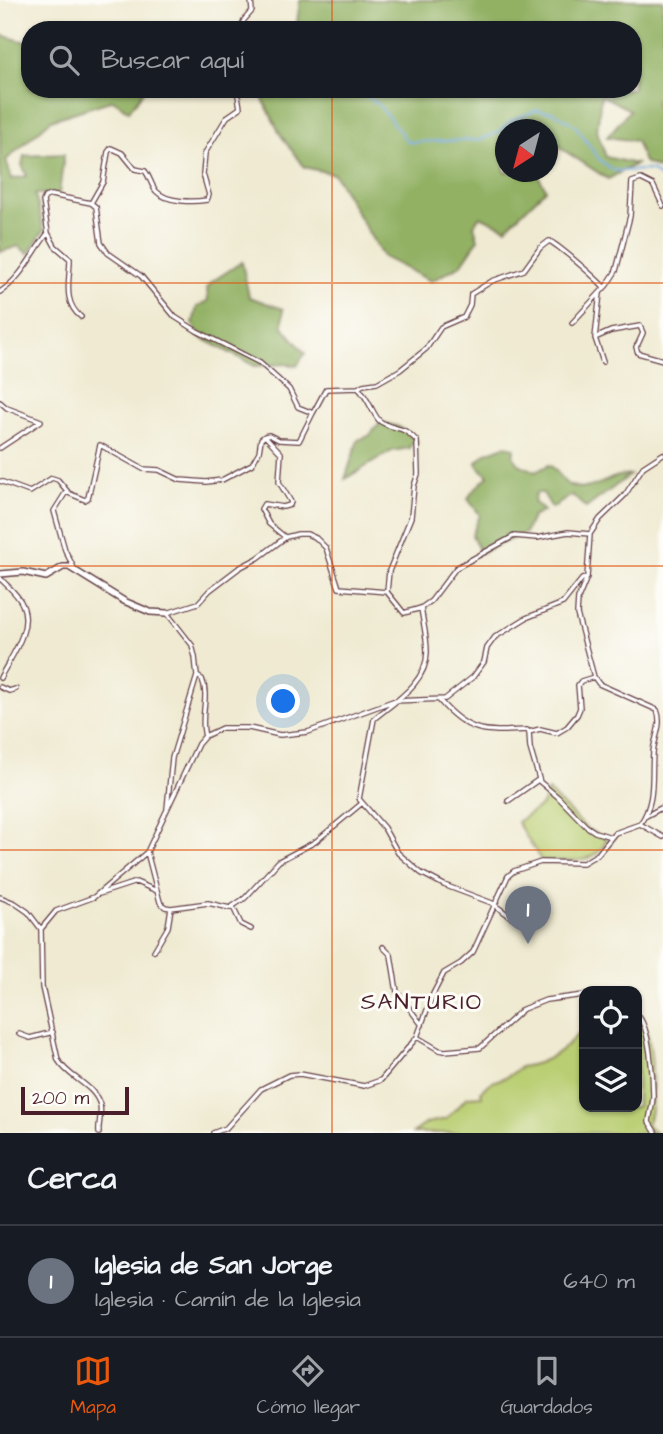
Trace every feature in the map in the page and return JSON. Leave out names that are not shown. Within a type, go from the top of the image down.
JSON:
[{"type":"street","points":[[243,21],[252,11],[251,0]]},
{"type":"street","points":[[92,203],[104,179],[108,152],[113,148],[122,153],[135,169],[145,171],[159,194],[189,201],[207,200],[209,195],[203,174],[205,153],[227,117],[240,108],[238,98]]},
{"type":"street","points":[[572,323],[612,279],[630,216],[632,183],[641,179],[653,185],[663,206]]},
{"type":"street","points":[[81,317],[76,313],[67,289],[70,259],[55,246],[48,233],[43,201],[46,195],[92,203],[96,207],[101,243],[108,253],[141,276],[175,317],[261,363],[289,389],[298,407],[313,414]]},
{"type":"street","points":[[0,292],[19,277],[28,259],[48,233]]},
{"type":"street","points":[[1,481],[30,492],[52,478],[58,480],[68,492],[85,500],[88,498],[100,445],[146,470],[159,470],[180,480],[217,481],[252,464],[259,452],[261,439],[265,436],[287,442],[299,441],[326,389],[359,388],[377,383],[400,370],[426,349],[441,327],[464,317],[471,295],[492,281],[524,270],[540,248],[549,241],[556,243],[604,287]]},
{"type":"street","points":[[600,293],[595,338],[603,362]]},
{"type":"street","points":[[595,338],[611,331],[637,326],[643,332],[636,347],[638,354],[663,360]]},
{"type":"street","points":[[359,388],[370,401],[377,419],[408,432],[418,445],[418,474],[412,512],[392,562],[387,592],[402,612],[421,608],[434,598],[453,571],[514,536],[537,538],[568,532],[590,534]]},
{"type":"street","points":[[0,402],[7,408],[41,421],[0,448]]},
{"type":"street","points":[[265,436],[281,453],[279,482],[290,505],[283,507],[264,503],[261,509],[269,524],[286,537]]},
{"type":"street","points":[[213,1133],[226,1128],[261,1089],[289,1075],[300,1074],[364,1086],[385,1077],[417,1037],[439,980],[473,952],[505,879],[514,871],[541,862],[583,863],[598,854],[619,831],[640,824],[646,816],[653,787],[653,753],[662,717],[657,710],[607,690],[594,677],[578,621],[578,599],[587,577],[590,534],[600,519],[625,495],[643,467],[663,454]]},
{"type":"street","points":[[68,492],[56,506],[54,514],[65,550],[74,568]]},
{"type":"street","points":[[0,678],[14,655],[25,618],[20,600],[0,576],[23,572],[46,577],[63,567],[74,568],[124,601],[150,612],[167,613],[198,603],[239,568],[258,558],[286,537],[307,534],[326,548],[339,588],[387,592]]},
{"type":"street","points":[[97,893],[148,852],[198,744],[205,736],[233,727],[280,735],[308,732],[351,714],[397,700],[439,700],[451,696],[484,662],[487,648],[495,637],[526,618],[564,603],[582,579],[587,577]]},
{"type":"street","points":[[421,608],[427,657],[416,683],[373,722],[359,796],[361,804],[384,828],[398,853],[421,873],[444,886],[495,905],[511,917]]},
{"type":"street","points":[[167,613],[192,645],[197,676],[172,758],[167,809]]},
{"type":"street","points":[[197,676],[202,678],[205,686],[202,718],[205,736]]},
{"type":"street","points":[[439,700],[467,726],[494,732],[529,732],[540,729],[557,733],[567,727],[580,708],[578,685],[581,681],[594,677]]},
{"type":"street","points":[[0,687],[9,691],[16,689]]},
{"type":"street","points":[[529,732],[538,780],[586,827],[611,837]]},
{"type":"street","points":[[508,801],[538,780]]},
{"type":"street","points":[[148,852],[161,904],[171,908],[202,903],[227,909],[233,907],[260,883],[279,862],[315,842],[361,804]]},
{"type":"street","points":[[646,816],[663,807]]},
{"type":"street","points":[[640,824],[663,837]]},
{"type":"street","points":[[41,929],[55,911],[97,893],[136,882],[159,893]]},
{"type":"street","points":[[0,897],[28,912],[41,929],[42,987],[60,1063],[85,1084],[99,1102],[99,1133]]},
{"type":"street","points":[[233,907],[241,924],[251,929]]},
{"type":"street","points":[[155,951],[168,928],[171,908]]},
{"type":"street","points":[[383,947],[391,955],[397,992],[422,1025]]},
{"type":"street","points":[[417,1037],[439,1050],[480,1048],[523,1009],[546,1000],[579,996]]},
{"type":"street","points":[[642,1021],[649,1054],[653,1095],[649,1122],[656,1133]]},
{"type":"street","points":[[19,1034],[30,1038],[53,1032]]},
{"type":"green space","points":[[300,0],[663,0],[663,91],[655,103],[663,121],[663,171],[644,162],[636,141],[607,137],[630,110],[607,98],[642,98],[642,21],[297,21]]},
{"type":"green space","points":[[0,35],[21,41],[21,98],[138,98],[129,111],[113,100],[51,120],[6,160],[12,179],[27,176],[22,165],[24,156],[64,154],[59,194],[35,194],[44,230],[28,254],[19,246],[0,252]]},
{"type":"green space","points":[[262,98],[601,98],[597,131],[606,157],[636,164],[608,179],[562,149],[558,144],[558,119],[495,119],[495,182],[542,182],[546,189],[506,228],[480,216],[474,225],[478,240],[461,265],[431,281],[383,257],[334,174],[304,167],[280,134]]},
{"type":"green space","points":[[242,262],[249,297],[283,309],[283,327],[305,353],[297,366],[255,366],[198,336],[193,323],[197,307],[208,301],[207,288]]},
{"type":"green space","points":[[381,422],[399,427],[417,441],[410,445],[410,448],[392,451],[345,479],[358,440],[369,436]]},
{"type":"green space","points":[[505,446],[515,448],[513,456],[519,464],[535,472],[549,465],[566,483],[577,488],[630,475],[586,508],[572,495],[552,508],[543,493],[536,493],[534,502],[544,511],[532,517],[525,533],[480,553],[472,535],[480,515],[468,499],[488,476],[476,463],[486,453]]},
{"type":"green space","points":[[548,791],[587,829],[607,839],[595,855],[570,861],[541,860],[517,822],[542,805]]},
{"type":"green space","points":[[642,1021],[650,1045],[652,1074],[652,1103],[647,1124],[656,1133],[413,1133],[427,1123],[446,1119],[467,1097],[482,1096],[481,1091],[486,1086],[510,1075],[520,1067],[548,1059],[579,1033],[579,1112],[642,1112]]},
{"type":"waterway","points":[[369,98],[378,104],[408,142],[480,140],[499,132],[510,121],[537,110],[553,112],[575,125],[599,159],[611,169],[651,170],[662,179]]},
{"type":"place","name":"Iglesia de San Jorge","points":[[528,944]]},
{"type":"district","name":"SANTURIO","points":[[422,1002]]}]
